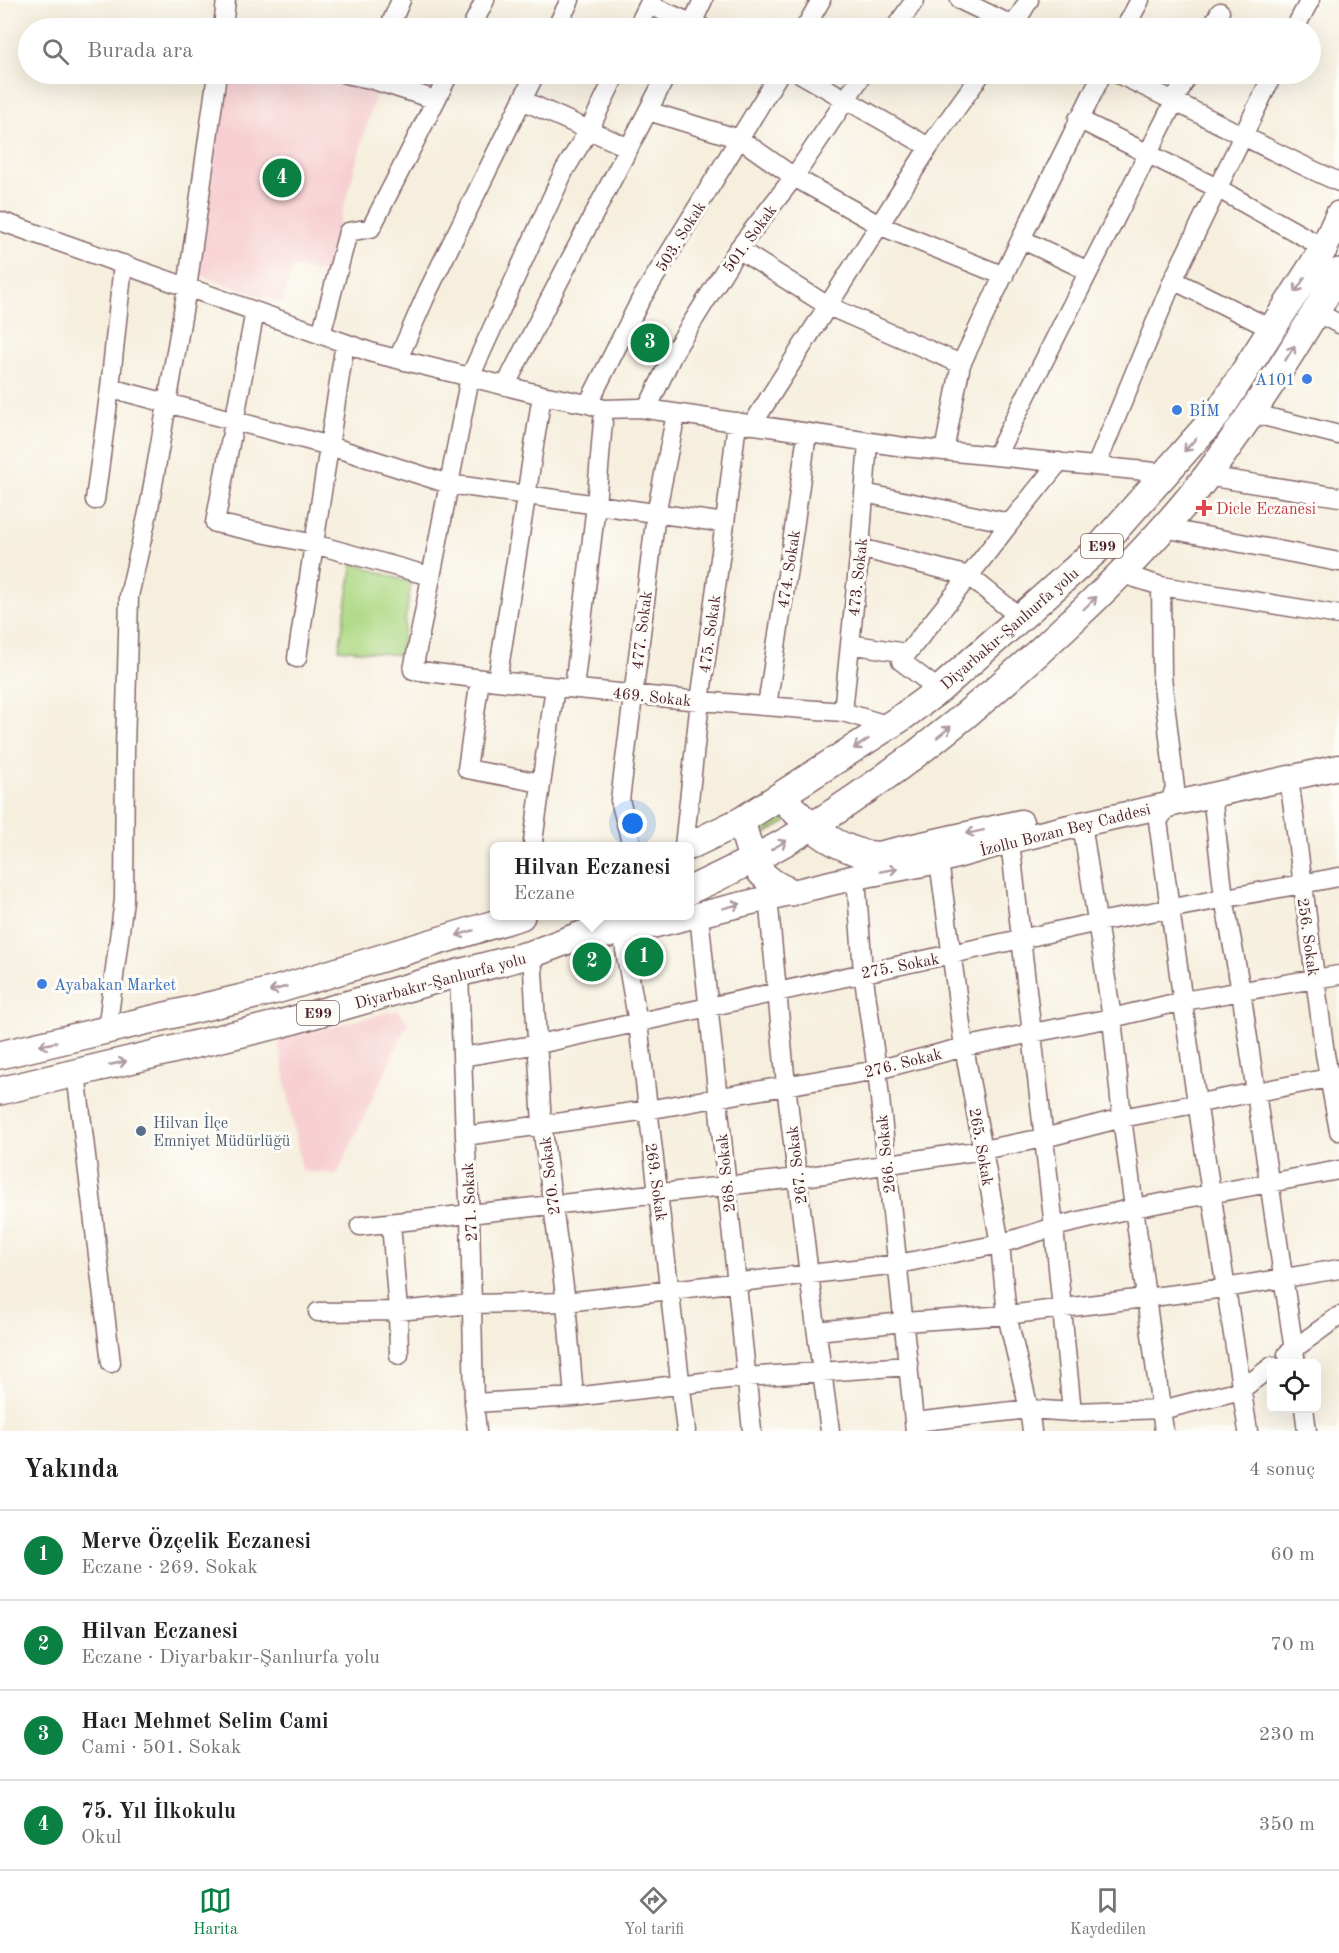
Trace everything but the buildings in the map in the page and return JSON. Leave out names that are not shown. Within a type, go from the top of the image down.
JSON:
[{"type":"highway","name":"Diyarbakır-Şanlıurfa yolu","points":[[694,844],[741,821],[890,726],[939,690],[1022,619],[1099,548],[1216,416],[1324,248],[1339,215]]},
{"type":"highway","name":"E99","points":[[694,903],[753,860],[811,827],[915,756],[1014,676],[1122,574],[1164,528],[1206,476],[1251,413],[1328,318],[1339,272]]},
{"type":"highway","points":[[780,796],[811,827],[837,845],[857,864]]},
{"type":"highway","points":[[741,821],[753,860],[763,877],[774,885],[779,894]]},
{"type":"highway","name":"E99","points":[[4,1055],[276,990],[505,920]]},
{"type":"highway","name":"Diyarbakır-Şanlıurfa yolu","points":[[9,1089],[280,1024],[626,924]]},
{"type":"highway","points":[[4,1055],[9,1089]]},
{"type":"main road","name":"İzollu Bozan Bey Caddesi","points":[[857,864],[939,861],[1082,824],[1172,796],[1339,750]]},
{"type":"main road","name":"İzollu Bozan Bey Caddesi","points":[[694,903],[779,894],[878,854],[1172,796],[1212,795],[1339,767]]},
{"type":"street","points":[[224,18],[226,0]]},
{"type":"street","points":[[393,18],[400,0]]},
{"type":"street","points":[[476,18],[485,0]]},
{"type":"street","points":[[561,18],[570,0]]},
{"type":"street","points":[[698,18],[703,0]]},
{"type":"street","points":[[811,18],[821,0]]},
{"type":"street","points":[[902,18],[915,0]]},
{"type":"street","points":[[960,0],[995,18]]},
{"type":"street","points":[[1019,18],[1029,0]]},
{"type":"street","points":[[1130,18],[1140,0]]},
{"type":"street","points":[[1300,18],[1310,0]]},
{"type":"street","points":[[643,18],[650,2],[679,18]]},
{"type":"street","points":[[107,1030],[124,900],[129,596],[149,508],[187,288],[216,84]]},
{"type":"street","points":[[393,84],[436,100]]},
{"type":"street","points":[[321,335],[348,232],[371,228],[444,84]]},
{"type":"street","points":[[398,359],[428,291],[530,84]]},
{"type":"street","points":[[255,311],[215,523],[314,544],[430,576],[470,377],[564,171],[589,130],[611,84]]},
{"type":"street","points":[[506,385],[555,286],[662,84]]},
{"type":"street","name":"503. Sokak","points":[[596,406],[640,301],[773,84]]},
{"type":"street","points":[[819,84],[929,147]]},
{"type":"street","name":"501. Sokak","points":[[647,409],[675,350],[738,249],[794,177],[856,84]]},
{"type":"street","points":[[744,424],[828,306],[929,147],[974,84]]},
{"type":"street","points":[[944,451],[961,364],[1097,84]]},
{"type":"street","points":[[1140,84],[1339,182]]},
{"type":"street","points":[[996,456],[1183,84]]},
{"type":"street","points":[[1096,466],[1173,280],[1268,84]]},
{"type":"street","points":[[522,100],[629,148]]},
{"type":"street","points":[[648,111],[740,139],[794,177],[881,225],[1004,276]]},
{"type":"street","points":[[1078,120],[1216,188],[1324,248]]},
{"type":"street","points":[[0,220],[345,343],[398,359],[542,395],[596,406],[647,409],[944,451],[1165,473]]},
{"type":"street","points":[[1021,239],[1088,271]]},
{"type":"street","points":[[738,249],[828,306],[961,364]]},
{"type":"street","points":[[95,500],[123,264]]},
{"type":"street","points":[[1173,280],[1272,329]]},
{"type":"street","points":[[297,658],[345,343]]},
{"type":"street","points":[[110,388],[330,446],[448,484],[725,523]]},
{"type":"street","points":[[541,783],[467,769],[527,496],[542,395]]},
{"type":"street","points":[[574,688],[596,505],[596,406]]},
{"type":"street","points":[[1251,413],[1339,435]]},
{"type":"street","name":"477. Sokak","points":[[631,842],[620,801],[656,514],[676,414]]},
{"type":"street","name":"475. Sokak","points":[[684,842],[700,701],[725,523],[744,424]]},
{"type":"street","name":"474. Sokak","points":[[767,706],[807,433]]},
{"type":"street","name":"473. Sokak","points":[[843,712],[860,548],[868,441]]},
{"type":"street","points":[[939,690],[901,661],[1059,462]]},
{"type":"street","points":[[1206,476],[1339,497]]},
{"type":"street","points":[[864,493],[1010,523]]},
{"type":"street","points":[[1164,528],[1339,562]]},
{"type":"street","points":[[860,548],[969,576],[1022,619]]},
{"type":"street","points":[[1122,574],[1161,586],[1339,615]]},
{"type":"street","name":"469. Sokak","points":[[430,576],[413,670],[555,687],[843,712],[890,726]]},
{"type":"street","points":[[1161,586],[1162,677],[1172,796],[1158,821],[1197,1102],[1248,1431]]},
{"type":"street","points":[[850,644],[906,653]]},
{"type":"street","points":[[533,842],[555,687]]},
{"type":"street","name":"256. Sokak","points":[[1289,778],[1315,979],[1334,1076],[1339,1131]]},
{"type":"street","points":[[1212,795],[1224,898],[1241,992],[1295,1356]]},
{"type":"street","points":[[1082,824],[1112,1018],[1122,1118],[1164,1431]]},
{"type":"street","points":[[1010,841],[1054,1227],[1072,1412]]},
{"type":"street","name":"265. Sokak","points":[[939,861],[964,1047],[1000,1244],[1007,1316],[1032,1431]]},
{"type":"street","name":"266. Sokak","points":[[857,864],[863,972],[877,1070],[915,1427]]},
{"type":"street","name":"275. Sokak","points":[[462,1057],[539,1044],[638,1023],[1098,922],[1339,877]]},
{"type":"street","name":"267. Sokak","points":[[779,894],[777,991],[797,1178],[830,1431]]},
{"type":"street","name":"268. Sokak","points":[[694,903],[708,1007],[752,1431]]},
{"type":"street","name":"269. Sokak","points":[[626,924],[687,1431]]},
{"type":"street","name":"270. Sokak","points":[[542,950],[539,1044],[542,1125],[566,1302],[574,1397]]},
{"type":"street","name":"271. Sokak","points":[[459,973],[470,1214],[474,1403],[477,1431]]},
{"type":"street","name":"276. Sokak","points":[[465,1136],[647,1110],[877,1070],[964,1047],[1032,1033],[1183,1002],[1339,975]]},
{"type":"street","points":[[76,1073],[111,1363]]},
{"type":"street","points":[[360,1226],[797,1178],[982,1150],[1197,1102],[1334,1076]]},
{"type":"street","points":[[318,1312],[398,1311],[472,1304],[566,1302],[898,1264],[1000,1244],[1054,1227],[1134,1208],[1269,1181],[1339,1170]]},
{"type":"street","points":[[391,1222],[399,1355]]},
{"type":"street","points":[[817,1331],[904,1322],[1007,1316],[1225,1288],[1339,1269]]},
{"type":"street","points":[[1295,1356],[1339,1317]]},
{"type":"street","points":[[474,1403],[574,1397],[747,1377],[909,1366]]},
{"type":"street","points":[[915,1427],[1029,1409],[1072,1412],[1161,1409],[1241,1390],[1267,1370]]},
{"type":"street","points":[[1305,1413],[1307,1431]]},
{"type":"shaded area","points":[[225,84],[350,84],[377,90],[325,273],[292,267],[283,303],[198,275]]},
{"type":"shaded area","points":[[398,1010],[408,1022],[337,1174],[302,1171],[278,1040]]},
{"type":"green space","points":[[353,563],[411,583],[400,655],[339,649]]},
{"type":"green space","points":[[777,810],[791,819],[757,839],[753,823]]},
{"type":"place","name":"75. Yıl İlkokulu","points":[[282,178]]},
{"type":"place","name":"Hacı Mehmet Selim Cami","points":[[650,343]]},
{"type":"place","name":"A101","points":[[1307,379]]},
{"type":"place","name":"BİM","points":[[1177,410]]},
{"type":"place","name":"Dicle Eczanesi","points":[[1204,508]]},
{"type":"place","name":"Merve Özçelik Eczanesi","points":[[644,957]]},
{"type":"place","name":"Hilvan Eczanesi","points":[[592,962]]},
{"type":"place","name":"Ayabakan Market","points":[[42,984]]},
{"type":"place","name":"Hilvan İlçe Emniyet Müdürlüğü","points":[[141,1131]]}]
